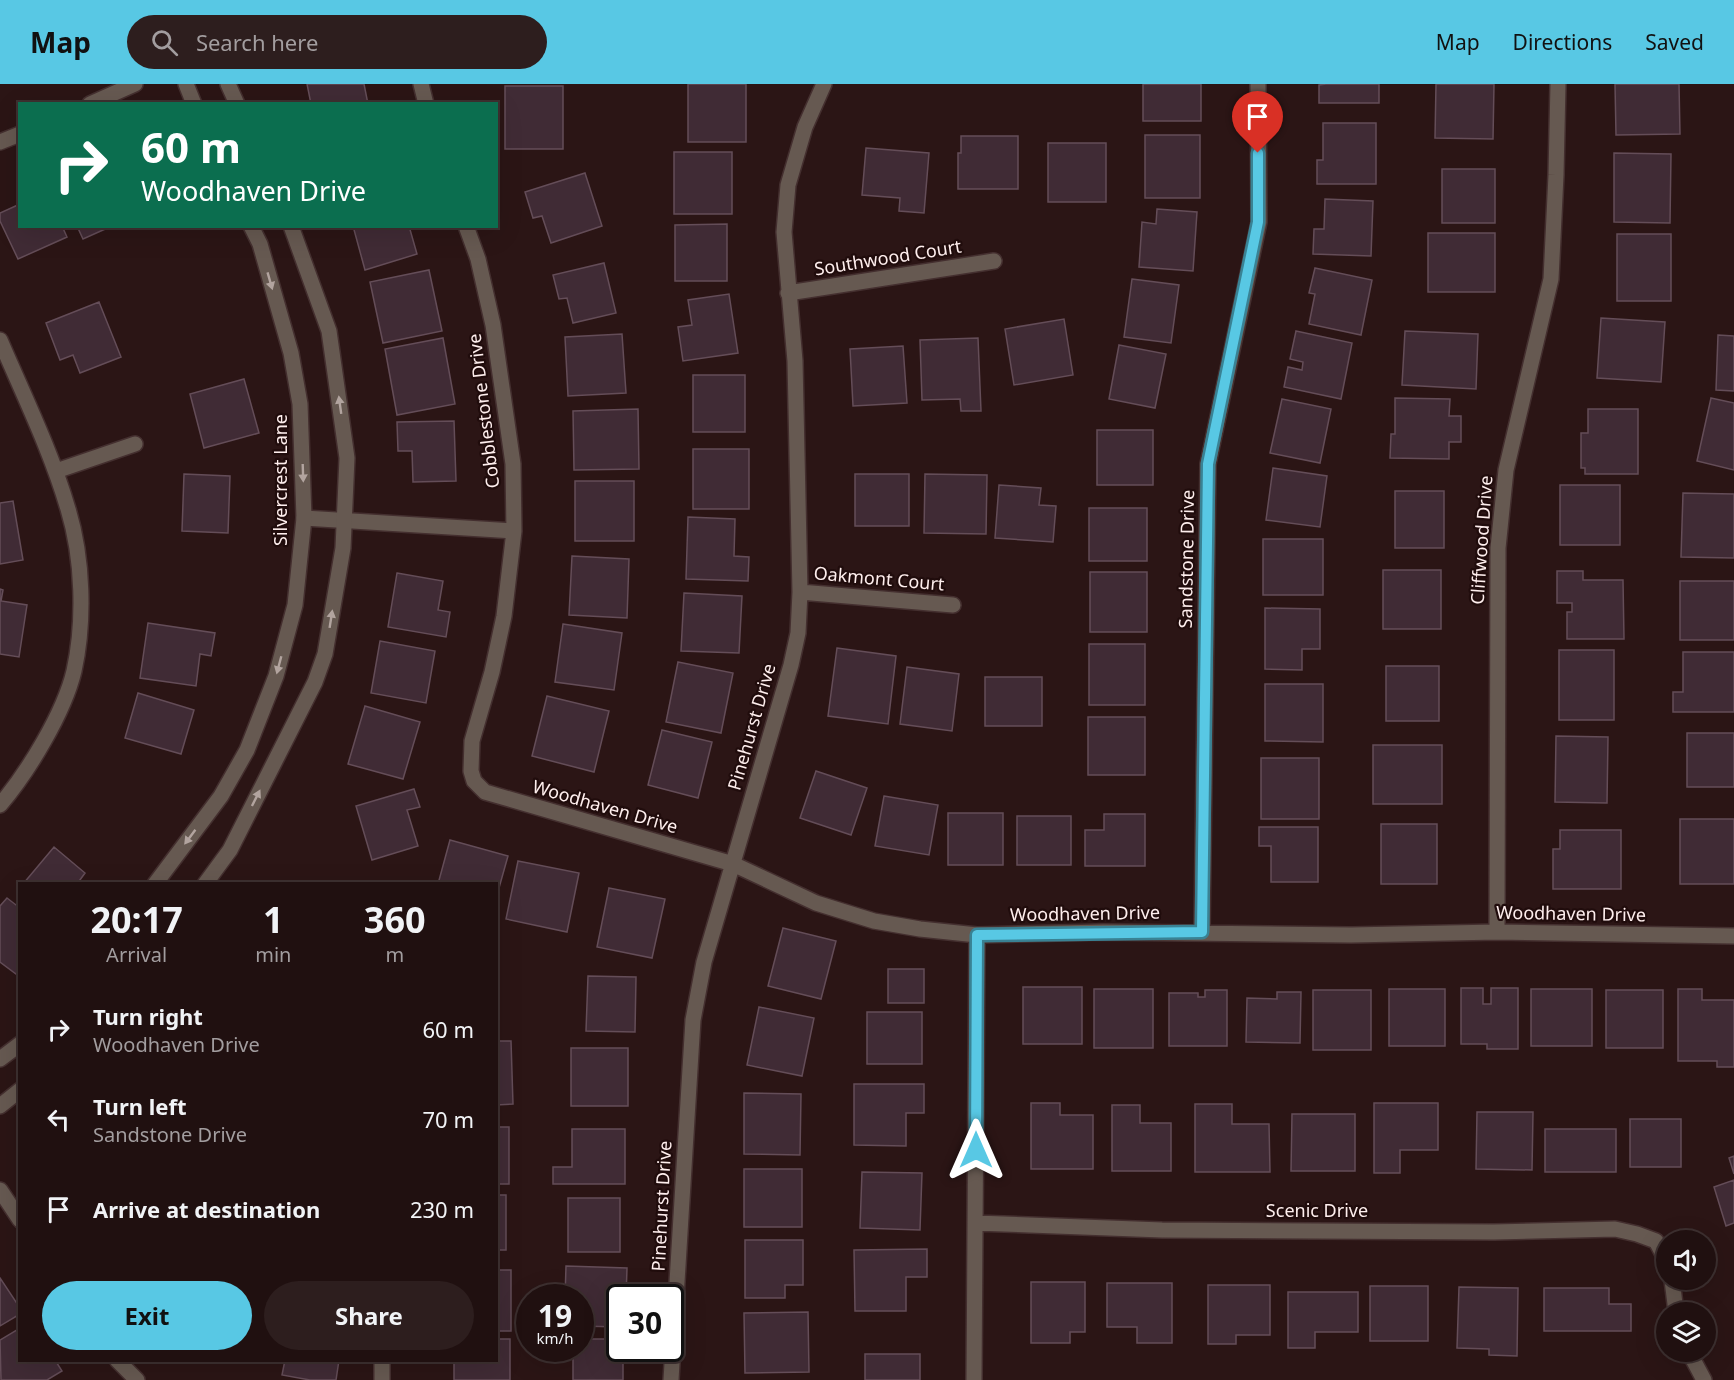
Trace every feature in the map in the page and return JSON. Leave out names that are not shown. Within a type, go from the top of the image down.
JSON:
[{"type":"street","points":[[94,102],[135,84]]},
{"type":"street","points":[[186,84],[193,102]]},
{"type":"street","points":[[228,84],[236,102]]},
{"type":"street","points":[[421,84],[426,102]]},
{"type":"street","name":"Pinehurst Drive","points":[[671,1380],[693,1020],[704,962],[791,666],[798,633],[800,592],[795,360],[784,232],[788,185],[805,127],[824,84]]},
{"type":"street","name":"Sandstone Drive","points":[[1202,932],[1208,464],[1258,222],[1258,84]]},
{"type":"street","name":"Cliffwood Drive","points":[[1497,932],[1497,549],[1506,470],[1551,279],[1558,84]]},
{"type":"street","points":[[0,142],[18,135]]},
{"type":"street","name":"Silvercrest Lane","points":[[156,882],[221,796],[247,750],[276,676],[296,605],[304,518],[300,404],[291,353],[260,244],[252,228]]},
{"type":"street","points":[[206,882],[230,850],[315,682],[325,654],[343,548],[347,458],[329,331],[292,228]]},
{"type":"street","name":"Cobblestone Drive","points":[[467,228],[478,259],[493,325],[513,464],[514,531],[504,616],[492,672],[472,741],[471,771]]},
{"type":"street","name":"Southwood Court","points":[[788,293],[994,261]]},
{"type":"street","points":[[0,340],[56,471],[76,541],[80,580],[79,638],[74,672],[54,726],[0,805]]},
{"type":"street","points":[[56,471],[135,444]]},
{"type":"street","points":[[304,518],[514,531]]},
{"type":"street","name":"Oakmont Court","points":[[800,592],[953,605]]},
{"type":"street","name":"Woodhaven Drive","points":[[471,771],[474,781],[485,792],[733,864],[816,903],[874,921],[920,929],[977,935],[1202,932],[1351,935],[1497,932],[1734,936]]},
{"type":"street","points":[[974,1380],[977,935]]},
{"type":"street","points":[[0,1059],[18,1046]]},
{"type":"street","points":[[0,1106],[18,1092]]},
{"type":"street","points":[[0,1190],[18,1217]]},
{"type":"street","name":"Scenic Drive","points":[[975,1222],[1173,1230],[1494,1232],[1615,1229],[1656,1241]]},
{"type":"street","points":[[119,1362],[137,1380]]},
{"type":"street","points":[[382,1362],[382,1380]]},
{"type":"street","points":[[1694,1362],[1704,1380]]},
{"type":"building","points":[[307,84],[364,84],[368,102],[311,102]]},
{"type":"building","points":[[688,84],[746,84],[746,142],[688,142]]},
{"type":"building","points":[[1143,84],[1201,84],[1201,121],[1143,121]]},
{"type":"building","points":[[1379,84],[1379,103],[1319,103],[1319,85]]},
{"type":"building","points":[[1436,84],[1494,84],[1493,139],[1435,138]]},
{"type":"building","points":[[1615,84],[1679,84],[1680,134],[1616,135]]},
{"type":"building","points":[[505,86],[563,86],[563,149],[505,149]]},
{"type":"building","points":[[1323,123],[1376,123],[1376,184],[1317,184],[1317,160],[1323,160]]},
{"type":"building","points":[[1145,135],[1200,135],[1200,198],[1145,198]]},
{"type":"building","points":[[961,136],[1018,136],[1018,189],[958,189],[958,153],[961,153]]},
{"type":"building","points":[[1048,143],[1106,143],[1106,202],[1048,202]]},
{"type":"building","points":[[866,148],[929,153],[924,213],[899,211],[900,198],[862,195]]},
{"type":"building","points":[[674,152],[732,152],[732,214],[674,214]]},
{"type":"building","points":[[1614,153],[1671,154],[1670,223],[1614,222]]},
{"type":"building","points":[[1442,169],[1495,169],[1495,223],[1442,223]]},
{"type":"building","points":[[585,173],[602,226],[551,243],[542,216],[533,218],[525,192]]},
{"type":"building","points":[[1325,199],[1373,201],[1371,256],[1313,254],[1314,229],[1324,229]]},
{"type":"building","points":[[18,205],[18,228],[63,228],[67,237],[18,259],[0,221],[0,213]]},
{"type":"building","points":[[1157,209],[1197,212],[1193,271],[1139,267],[1142,222],[1156,224]]},
{"type":"building","points":[[727,224],[727,281],[675,281],[675,225]]},
{"type":"building","points":[[78,228],[108,228],[83,239]]},
{"type":"building","points":[[354,228],[410,228],[417,254],[365,270]]},
{"type":"building","points":[[1428,233],[1495,233],[1495,292],[1428,292]]},
{"type":"building","points":[[1617,234],[1671,234],[1671,301],[1617,301]]},
{"type":"building","points":[[604,263],[616,313],[573,323],[567,298],[559,299],[553,275]]},
{"type":"building","points":[[1315,268],[1372,280],[1361,335],[1309,324],[1315,294],[1309,293]]},
{"type":"building","points":[[429,270],[442,331],[383,343],[370,282]]},
{"type":"building","points":[[1132,279],[1179,285],[1171,343],[1124,337]]},
{"type":"building","points":[[729,294],[738,353],[683,361],[678,327],[692,325],[688,300]]},
{"type":"building","points":[[99,302],[121,357],[80,373],[73,355],[60,360],[46,323]]},
{"type":"building","points":[[1601,318],[1665,322],[1661,382],[1597,378]]},
{"type":"building","points":[[1064,319],[1073,375],[1014,385],[1005,329]]},
{"type":"building","points":[[1296,331],[1352,343],[1341,399],[1284,387],[1288,367],[1302,370],[1303,362],[1290,359]]},
{"type":"building","points":[[1405,331],[1478,334],[1476,389],[1402,385]]},
{"type":"building","points":[[622,334],[626,393],[568,396],[565,337]]},
{"type":"building","points":[[1718,335],[1734,336],[1734,391],[1716,390]]},
{"type":"building","points":[[443,338],[455,404],[397,415],[385,349]]},
{"type":"building","points":[[978,338],[981,411],[961,411],[960,399],[922,400],[920,340]]},
{"type":"building","points":[[1119,345],[1166,354],[1155,408],[1109,399]]},
{"type":"building","points":[[903,346],[907,403],[853,406],[850,349]]},
{"type":"building","points":[[693,375],[745,375],[745,432],[693,432]]},
{"type":"building","points":[[244,379],[259,433],[204,448],[190,394]]},
{"type":"building","points":[[1395,398],[1450,399],[1449,416],[1461,416],[1461,442],[1449,442],[1449,459],[1390,458],[1391,434],[1395,434]]},
{"type":"building","points":[[1711,398],[1734,403],[1734,470],[1697,461]]},
{"type":"building","points":[[1282,399],[1331,409],[1320,463],[1270,453]]},
{"type":"building","points":[[638,409],[639,469],[574,470],[573,411]]},
{"type":"building","points":[[1588,409],[1638,409],[1638,474],[1585,474],[1585,468],[1581,468],[1581,433],[1588,433]]},
{"type":"building","points":[[454,421],[456,481],[413,482],[412,451],[398,451],[397,422]]},
{"type":"building","points":[[1097,430],[1153,430],[1153,485],[1097,485]]},
{"type":"building","points":[[693,449],[749,449],[749,509],[693,509]]},
{"type":"building","points":[[1273,468],[1327,476],[1320,527],[1266,520]]},
{"type":"building","points":[[184,474],[230,476],[228,533],[182,531]]},
{"type":"building","points":[[855,474],[909,474],[909,526],[855,526]]},
{"type":"building","points":[[925,474],[987,475],[986,534],[924,533]]},
{"type":"building","points":[[575,481],[634,481],[634,541],[575,541]]},
{"type":"building","points":[[999,485],[1041,488],[1039,505],[1056,506],[1053,542],[995,538]]},
{"type":"building","points":[[1560,485],[1620,485],[1620,545],[1560,545]]},
{"type":"building","points":[[1395,491],[1444,491],[1444,548],[1395,548]]},
{"type":"building","points":[[1683,493],[1734,494],[1734,558],[1681,557]]},
{"type":"building","points":[[13,501],[23,560],[0,564],[0,503]]},
{"type":"building","points":[[1089,508],[1147,508],[1147,561],[1089,561]]},
{"type":"building","points":[[688,517],[735,519],[734,556],[749,557],[748,581],[686,579]]},
{"type":"building","points":[[1263,539],[1323,539],[1323,595],[1263,595]]},
{"type":"building","points":[[572,556],[629,559],[627,618],[569,615]]},
{"type":"building","points":[[1383,570],[1441,570],[1441,629],[1383,629]]},
{"type":"building","points":[[1557,571],[1583,571],[1583,580],[1623,580],[1624,639],[1567,639],[1567,612],[1572,612],[1572,603],[1557,603]]},
{"type":"building","points":[[1090,572],[1147,572],[1147,632],[1090,632]]},
{"type":"building","points":[[397,573],[443,581],[438,610],[450,612],[446,637],[388,627]]},
{"type":"building","points":[[1680,581],[1734,581],[1734,640],[1680,640]]},
{"type":"building","points":[[0,589],[3,590],[1,601],[27,605],[19,657],[0,654]]},
{"type":"building","points":[[684,593],[742,596],[739,653],[681,651]]},
{"type":"building","points":[[1265,608],[1320,609],[1320,649],[1302,649],[1302,670],[1265,669]]},
{"type":"building","points":[[148,623],[215,633],[211,656],[200,654],[196,686],[140,678]]},
{"type":"building","points":[[563,624],[622,633],[614,690],[555,682]]},
{"type":"building","points":[[380,641],[435,651],[426,703],[371,693]]},
{"type":"building","points":[[1089,644],[1145,644],[1145,705],[1089,705]]},
{"type":"building","points":[[837,648],[896,656],[888,724],[828,716]]},
{"type":"building","points":[[1559,650],[1614,650],[1614,720],[1559,720]]},
{"type":"building","points":[[1683,652],[1734,652],[1734,712],[1673,712],[1673,692],[1683,692]]},
{"type":"building","points":[[678,662],[733,673],[721,733],[666,722]]},
{"type":"building","points":[[1386,666],[1439,666],[1439,721],[1386,721]]},
{"type":"building","points":[[907,667],[959,674],[952,731],[900,724]]},
{"type":"building","points":[[985,677],[1042,677],[1042,726],[985,726]]},
{"type":"building","points":[[1265,684],[1323,684],[1323,742],[1265,741]]},
{"type":"building","points":[[138,693],[194,710],[181,754],[125,738]]},
{"type":"building","points":[[547,696],[609,711],[594,772],[532,756]]},
{"type":"building","points":[[365,706],[420,722],[403,779],[348,764]]},
{"type":"building","points":[[1088,717],[1145,717],[1145,775],[1088,775]]},
{"type":"building","points":[[662,730],[712,742],[698,798],[648,785]]},
{"type":"building","points":[[1687,733],[1734,733],[1734,787],[1687,787]]},
{"type":"building","points":[[1556,736],[1608,737],[1607,803],[1555,802]]},
{"type":"building","points":[[1373,745],[1442,745],[1442,804],[1373,804]]},
{"type":"building","points":[[1261,758],[1319,758],[1319,819],[1261,819]]},
{"type":"building","points":[[816,771],[867,788],[851,835],[800,818]]},
{"type":"building","points":[[414,789],[420,807],[407,810],[418,846],[372,860],[356,806]]},
{"type":"building","points":[[884,796],[938,805],[929,855],[875,846]]},
{"type":"building","points":[[948,813],[1003,813],[1003,865],[948,865]]},
{"type":"building","points":[[1104,814],[1145,814],[1145,866],[1085,866],[1085,830],[1104,830]]},
{"type":"building","points":[[1017,816],[1071,816],[1071,865],[1017,865]]},
{"type":"building","points":[[1680,819],[1734,819],[1734,884],[1680,884]]},
{"type":"building","points":[[1381,824],[1437,824],[1437,884],[1381,884]]},
{"type":"building","points":[[1259,827],[1318,827],[1318,882],[1271,882],[1271,846],[1259,846]]},
{"type":"building","points":[[1560,830],[1621,830],[1621,889],[1553,889],[1553,849],[1560,849]]},
{"type":"building","points":[[450,840],[508,856],[498,891],[498,882],[439,882]]},
{"type":"building","points":[[54,847],[85,873],[78,882],[25,882]]},
{"type":"building","points":[[518,861],[579,873],[567,932],[506,919]]},
{"type":"building","points":[[609,888],[665,899],[652,958],[597,947]]},
{"type":"building","points":[[7,898],[18,906],[18,976],[0,962],[0,906]]},
{"type":"building","points":[[783,928],[836,941],[821,999],[768,986]]},
{"type":"building","points":[[888,969],[924,969],[924,1003],[888,1003]]},
{"type":"building","points":[[588,976],[636,977],[635,1032],[586,1031]]},
{"type":"building","points":[[1023,987],[1082,987],[1082,1044],[1023,1044]]},
{"type":"building","points":[[1461,988],[1483,988],[1483,1004],[1491,1004],[1491,988],[1518,988],[1518,1049],[1487,1049],[1487,1044],[1461,1044]]},
{"type":"building","points":[[1094,989],[1153,989],[1153,1048],[1094,1048]]},
{"type":"building","points":[[1389,989],[1445,989],[1445,1046],[1389,1046]]},
{"type":"building","points":[[1531,989],[1592,989],[1592,1046],[1531,1046]]},
{"type":"building","points":[[1678,989],[1702,989],[1702,1000],[1734,1000],[1734,1067],[1717,1067],[1717,1061],[1678,1061]]},
{"type":"building","points":[[1205,990],[1227,990],[1227,1046],[1169,1046],[1169,993],[1198,993],[1198,997],[1205,997]]},
{"type":"building","points":[[1313,990],[1371,990],[1371,1050],[1313,1050]]},
{"type":"building","points":[[1606,990],[1663,990],[1663,1048],[1606,1048]]},
{"type":"building","points":[[1277,992],[1301,992],[1300,1043],[1246,1042],[1247,998],[1277,999]]},
{"type":"building","points":[[759,1007],[814,1018],[802,1076],[747,1065]]},
{"type":"building","points":[[867,1012],[922,1012],[922,1064],[867,1064]]},
{"type":"building","points":[[498,1041],[511,1041],[513,1104],[498,1105]]},
{"type":"building","points":[[571,1048],[628,1048],[628,1106],[571,1106]]},
{"type":"building","points":[[854,1084],[924,1084],[924,1113],[906,1113],[906,1146],[854,1145]]},
{"type":"building","points":[[744,1093],[801,1094],[800,1155],[744,1154]]},
{"type":"building","points":[[1031,1103],[1060,1103],[1060,1115],[1093,1115],[1093,1169],[1031,1169]]},
{"type":"building","points":[[1374,1103],[1438,1103],[1438,1150],[1400,1150],[1400,1173],[1374,1173]]},
{"type":"building","points":[[1195,1104],[1232,1104],[1232,1124],[1269,1124],[1270,1172],[1195,1172]]},
{"type":"building","points":[[1112,1105],[1140,1105],[1140,1123],[1171,1123],[1171,1171],[1112,1171]]},
{"type":"building","points":[[1477,1112],[1533,1112],[1532,1170],[1476,1169]]},
{"type":"building","points":[[1292,1114],[1355,1114],[1355,1171],[1291,1171]]},
{"type":"building","points":[[1630,1119],[1681,1119],[1681,1167],[1630,1167]]},
{"type":"building","points":[[498,1127],[509,1127],[509,1184],[498,1184]]},
{"type":"building","points":[[572,1129],[625,1129],[625,1184],[553,1184],[553,1167],[572,1167]]},
{"type":"building","points":[[1545,1129],[1616,1129],[1616,1172],[1545,1172]]},
{"type":"building","points":[[1734,1156],[1734,1174],[1729,1158]]},
{"type":"building","points":[[744,1169],[802,1169],[802,1227],[744,1227]]},
{"type":"building","points":[[862,1172],[922,1173],[920,1230],[860,1228]]},
{"type":"building","points":[[1734,1180],[1734,1223],[1726,1226],[1714,1187]]},
{"type":"building","points":[[498,1195],[506,1195],[506,1250],[498,1250]]},
{"type":"building","points":[[568,1198],[620,1198],[620,1252],[568,1252]]},
{"type":"building","points":[[745,1240],[803,1240],[803,1285],[785,1285],[785,1298],[745,1298]]},
{"type":"building","points":[[927,1249],[927,1277],[906,1277],[906,1311],[855,1311],[854,1250]]},
{"type":"building","points":[[566,1266],[627,1268],[626,1284],[606,1284],[606,1327],[594,1326],[594,1284],[565,1284]]},
{"type":"building","points":[[498,1270],[511,1270],[511,1331],[498,1331]]},
{"type":"building","points":[[0,1278],[18,1305],[18,1315],[0,1326]]},
{"type":"building","points":[[1031,1282],[1085,1282],[1085,1332],[1070,1332],[1070,1343],[1031,1343]]},
{"type":"building","points":[[1107,1283],[1172,1283],[1172,1343],[1137,1343],[1137,1327],[1107,1327]]},
{"type":"building","points":[[1208,1285],[1270,1285],[1270,1335],[1236,1335],[1236,1344],[1208,1344]]},
{"type":"building","points":[[1370,1286],[1428,1286],[1428,1341],[1370,1341]]},
{"type":"building","points":[[1459,1287],[1518,1288],[1517,1356],[1489,1355],[1489,1349],[1457,1348]]},
{"type":"building","points":[[1544,1288],[1609,1288],[1609,1304],[1631,1304],[1631,1331],[1544,1331]]},
{"type":"building","points":[[1288,1292],[1358,1292],[1358,1332],[1315,1332],[1315,1348],[1288,1348]]},
{"type":"building","points":[[808,1312],[809,1372],[745,1373],[744,1313]]},
{"type":"building","points":[[18,1329],[18,1362],[56,1362],[62,1371],[47,1380],[1,1380],[0,1340]]},
{"type":"building","points":[[498,1339],[510,1339],[510,1380],[454,1380],[454,1362],[498,1362]]},
{"type":"building","points":[[594,1339],[606,1339],[606,1362],[623,1362],[623,1380],[573,1380],[573,1362],[594,1362]]},
{"type":"building","points":[[865,1354],[920,1354],[920,1380],[865,1380]]},
{"type":"building","points":[[285,1362],[339,1362],[336,1380],[310,1380],[282,1375]]},
{"type":"route","points":[[976,1150],[977,935],[1202,932],[1208,464],[1258,222],[1258,153]]}]
